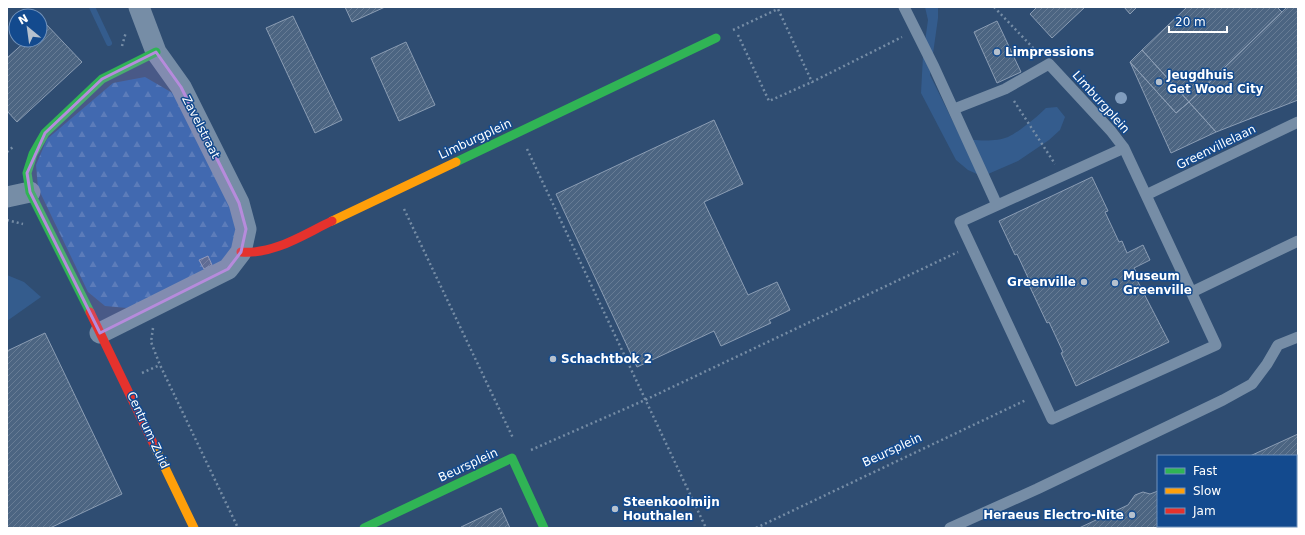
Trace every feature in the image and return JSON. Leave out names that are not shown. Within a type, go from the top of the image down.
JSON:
[{"type":"street","name":"Zavelstraat","points":[[139,7],[156,52],[181,87],[239,203],[246,229],[241,252]]},
{"type":"street","name":"Limburgplein","points":[[241,252],[254,253],[275,248],[716,38]]},
{"type":"street","name":"Centrum-Zuid","points":[[156,52],[135,61],[102,79],[45,133],[33,154],[28,173],[30,192],[50,229],[194,528]]},
{"type":"street","points":[[7,197],[30,192]]},
{"type":"street","points":[[100,333],[228,269],[241,252]]},
{"type":"street","name":"Beursplein","points":[[364,528],[516,456],[544,528]]},
{"type":"lane","points":[[904,7],[954,109],[997,205]]},
{"type":"lane","points":[[954,109],[1005,89],[1048,64]]},
{"type":"lane","name":"Limburgplein","points":[[1048,64],[1111,131],[1124,148]]},
{"type":"lane","name":"Greenvillelaan","points":[[1146,195],[1298,122]]},
{"type":"lane","points":[[1124,148],[1216,345],[1052,419],[960,222],[1124,148]]},
{"type":"lane","points":[[1192,292],[1298,241]]},
{"type":"lane","points":[[950,528],[1037,489],[1223,400],[1252,384],[1267,364],[1278,345],[1298,337]]},
{"type":"path","points":[[994,7],[1048,64]]},
{"type":"path","points":[[716,38],[778,9],[812,82]]},
{"type":"path","points":[[735,30],[769,101],[812,82],[915,30]]},
{"type":"path","points":[[1019,108],[1055,163]]},
{"type":"path","points":[[519,133],[706,528]]},
{"type":"path","points":[[396,191],[516,456],[645,400],[970,246]]},
{"type":"path","name":"Beursplein","points":[[756,528],[1040,394]]},
{"type":"highlighted area","points":[[156,52],[181,87],[239,203],[246,229],[241,252],[228,269],[100,333],[30,192],[27,173],[45,133],[102,79]]},
{"type":"green space","points":[[145,77],[176,95],[234,213],[236,245],[218,269],[127,308],[105,306],[88,292],[38,188],[36,165],[47,139],[113,83]]},
{"type":"shaded area","points":[[925,7],[938,7],[938,18],[930,75],[961,138],[972,140],[1003,139],[1023,128],[1046,108],[1057,107],[1065,117],[1060,130],[1049,140],[1018,161],[988,174],[977,174],[968,170],[956,160],[921,93],[923,56],[928,20]]},
{"type":"shaded area","points":[[7,275],[24,282],[41,297],[7,321]]},
{"type":"building","points":[[345,7],[385,7],[352,22]]},
{"type":"building","points":[[1037,7],[1085,7],[1052,38],[1030,14]]},
{"type":"building","points":[[1124,7],[1137,7],[1130,14]]},
{"type":"building","points":[[1187,7],[1277,7],[1282,12],[1189,102],[1142,50]]},
{"type":"building","points":[[1287,7],[1298,7],[1298,100],[1216,132],[1189,102]]},
{"type":"building","points":[[293,16],[342,120],[315,133],[266,28]]},
{"type":"building","name":"Limpressions","points":[[997,21],[1021,72],[997,83],[974,32]]},
{"type":"building","points":[[48,26],[82,62],[17,122],[7,111],[7,58],[18,48],[48,48]]},
{"type":"building","points":[[406,42],[435,105],[399,121],[371,58]]},
{"type":"building","name":"Jeugdhuis Get Wood City","points":[[1142,50],[1189,102],[1176,113],[1130,62]]},
{"type":"building","points":[[1130,62],[1176,113],[1189,102],[1216,132],[1171,153]]},
{"type":"building","points":[[714,120],[743,184],[704,202],[748,295],[777,282],[790,310],[769,320],[771,323],[721,346],[714,331],[637,367],[556,194]]},
{"type":"building","name":"Greenville","points":[[1092,177],[1108,211],[1105,212],[1119,242],[1122,241],[1127,253],[1143,245],[1150,260],[1134,268],[1140,279],[1137,280],[1169,342],[1076,386],[1061,353],[1063,352],[1049,322],[1047,323],[1029,285],[1031,284],[1017,254],[1015,255],[999,221]]},
{"type":"building","points":[[208,256],[212,265],[204,269],[199,260]]},
{"type":"building","points":[[45,333],[122,494],[50,528],[7,528],[7,351]]},
{"type":"building","points":[[1298,434],[1298,502],[1297,455],[1252,455]]},
{"type":"building","name":"Heraeus Electro-Nite","points":[[1157,491],[1157,527],[1166,528],[1079,528],[1128,505],[1135,495],[1143,492],[1150,494]]},
{"type":"building","points":[[501,508],[510,528],[461,527]]},
{"type":"waterway","points":[[92,7],[109,43]]},
{"type":"traffic: fast","points":[[456,162],[716,38]]},
{"type":"traffic: fast","points":[[90,312],[30,192],[27,173],[33,154],[45,133],[102,79],[156,52]]},
{"type":"traffic: fast","points":[[364,528],[512,458],[544,528]]},
{"type":"traffic: slow","points":[[332,221],[456,162]]},
{"type":"traffic: slow","points":[[154,445],[194,528]]},
{"type":"traffic: jam","points":[[241,252],[253,252],[277,247],[332,221]]},
{"type":"traffic: jam","points":[[90,312],[154,445]]},
{"type":"place","name":"Limpressions","points":[[997,52]]},
{"type":"place","name":"Jeugdhuis Get Wood City","points":[[1159,82]]},
{"type":"place","name":"Greenville","points":[[1084,282]]},
{"type":"place","name":"Museum Greenville","points":[[1115,283]]},
{"type":"place","name":"Schachtbok 2","points":[[553,359]]},
{"type":"place","name":"Steenkoolmijn Houthalen","points":[[615,509]]},
{"type":"place","name":"Heraeus Electro-Nite","points":[[1132,515]]}]
